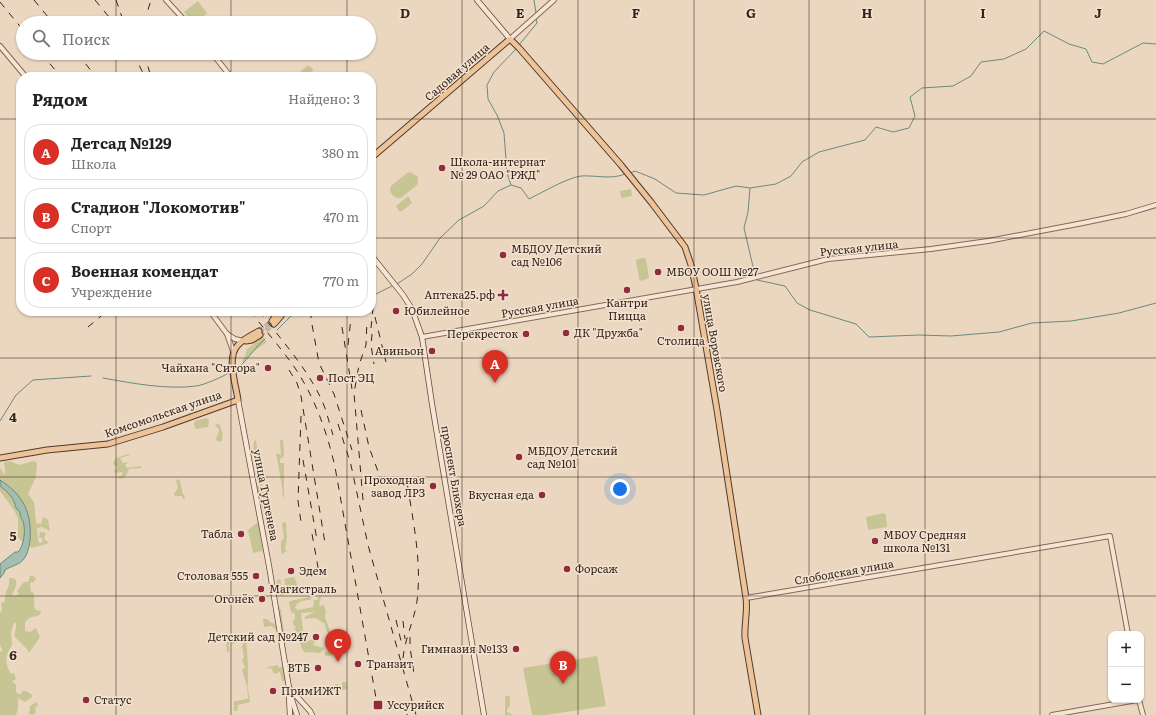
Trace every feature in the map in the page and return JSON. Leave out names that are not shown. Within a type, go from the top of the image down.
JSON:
[{"type":"main road","name":"улица Воровского","points":[[477,0],[621,165],[685,247],[696,288],[717,410],[746,598],[747,607],[745,638],[758,715]]},
{"type":"main road","name":"Садовая улица","points":[[376,154],[510,39]]},
{"type":"main road","name":"проспект Блюхера","points":[[376,261],[399,288],[412,309],[422,337],[484,715]]},
{"type":"main road","points":[[276,316],[273,322],[280,316]]},
{"type":"main road","points":[[233,351],[243,341],[259,333]]},
{"type":"main road","name":"улица Тургенева","points":[[233,351],[233,372],[238,400],[290,689],[298,713]]},
{"type":"main road","name":"Комсомольская улица","points":[[0,458],[47,450],[108,444],[163,427],[238,400]]},
{"type":"main road","points":[[290,689],[312,715]]},
{"type":"main road","name":"улица Тургенева","points":[[289,715],[290,689]]},
{"type":"main road","points":[[289,715],[298,713],[304,708],[308,709]]},
{"type":"street","points":[[166,0],[181,16]]},
{"type":"street","name":"Садовая улица","points":[[510,39],[554,0]]},
{"type":"street","points":[[0,46],[22,72]]},
{"type":"street","points":[[218,60],[227,72]]},
{"type":"street","name":"Русская улица","points":[[422,337],[756,277],[828,258],[931,249],[988,241],[1126,214],[1156,205]]},
{"type":"street","name":"улица Тургенева","points":[[214,316],[227,334],[233,351]]},
{"type":"street","points":[[227,334],[235,339],[243,341]]},
{"type":"street","name":"Слободская улица","points":[[746,598],[1110,536],[1127,631]]},
{"type":"street","points":[[1052,715],[1121,703]]},
{"type":"street","points":[[1139,703],[1143,715]]},
{"type":"shaded area","points":[[198,1],[207,13],[203,16],[187,16],[184,12]]},
{"type":"shaded area","points":[[308,65],[313,69],[311,72],[300,72]]},
{"type":"shaded area","points":[[411,172],[418,177],[417,185],[401,198],[393,196],[390,191],[391,186],[407,173]]},
{"type":"shaded area","points":[[631,189],[632,196],[621,198],[620,191]]},
{"type":"shaded area","points":[[409,197],[412,203],[402,211],[399,211],[396,206]]},
{"type":"shaded area","points":[[637,259],[646,259],[649,278],[641,281],[639,279],[636,261]]},
{"type":"shaded area","points":[[263,337],[267,342],[254,351],[243,363],[242,360],[247,349]]},
{"type":"shaded area","points":[[207,418],[209,420],[208,427],[196,429],[194,424],[195,421]]},
{"type":"shaded area","points":[[218,423],[222,432],[221,442],[217,441],[216,439],[219,431],[215,426]]},
{"type":"shaded area","points":[[283,439],[284,456],[280,459],[280,463],[284,463],[284,499],[276,453],[281,455],[280,441]]},
{"type":"shaded area","points":[[256,440],[260,470],[255,464],[253,449],[254,441]]},
{"type":"shaded area","points":[[128,454],[130,455],[120,458],[123,463],[128,462],[125,465],[127,468],[141,466],[141,468],[129,469],[126,476],[119,479],[118,477],[122,475],[122,472],[115,473],[114,469],[117,469],[117,467],[113,463],[116,458]]},
{"type":"shaded area","points":[[10,461],[19,465],[34,461],[37,463],[36,477],[28,494],[34,502],[36,523],[41,524],[43,517],[48,520],[50,531],[42,527],[37,528],[38,542],[41,543],[43,540],[42,538],[39,538],[40,531],[42,533],[46,533],[44,539],[49,543],[32,548],[18,538],[18,518],[0,491],[0,467],[4,475],[4,462]]},
{"type":"shaded area","points":[[259,476],[261,476],[266,509],[264,512],[260,503],[263,503],[262,497],[261,500],[256,485],[260,487]]},
{"type":"shaded area","points":[[177,479],[180,481],[185,500],[182,496],[175,496],[174,494],[178,488],[176,481]]},
{"type":"shaded area","points":[[0,480],[15,492],[24,505],[29,521],[30,540],[25,558],[21,562],[5,570],[0,578],[0,564],[15,552],[18,552],[23,542],[24,529],[20,512],[16,508],[11,496],[0,486]]},
{"type":"shaded area","points":[[884,513],[886,515],[887,527],[868,530],[866,517]]},
{"type":"shaded area","points":[[258,522],[263,551],[253,553],[248,530]]},
{"type":"shaded area","points":[[286,522],[287,538],[285,549],[287,551],[282,554],[281,541],[284,538],[282,523]]},
{"type":"shaded area","points":[[30,576],[36,578],[34,582],[30,583],[31,592],[34,593],[34,606],[36,610],[41,611],[40,615],[29,618],[25,622],[25,631],[30,632],[36,628],[40,637],[29,653],[15,637],[16,623],[14,623],[11,632],[12,645],[8,652],[6,662],[11,674],[14,673],[16,679],[12,681],[16,685],[16,692],[21,694],[23,691],[26,691],[32,695],[32,697],[25,702],[18,698],[18,709],[16,715],[0,715],[0,651],[2,652],[0,645],[1,603],[5,600],[9,578],[16,580],[16,586],[12,595],[15,596],[19,594],[17,591],[24,582],[28,582]]},
{"type":"shaded area","points":[[294,577],[297,584],[296,588],[289,590],[284,579]]},
{"type":"shaded area","points":[[279,579],[281,580],[281,589],[285,592],[284,595],[281,596],[278,592],[276,583]]},
{"type":"shaded area","points":[[319,596],[321,597],[319,605],[321,606],[323,604],[326,611],[325,617],[330,631],[329,634],[324,623],[315,618],[304,619],[306,616],[315,612],[301,613],[304,639],[306,642],[316,638],[317,641],[313,645],[324,648],[320,653],[305,653],[301,647],[298,633],[294,629],[296,627],[293,625],[295,614],[291,612],[289,603],[290,601],[309,597],[312,598],[310,600],[299,602],[295,608],[298,610],[313,607],[314,600],[317,600]]},
{"type":"shaded area","points":[[278,605],[281,610],[286,646],[282,633]]},
{"type":"shaded area","points":[[263,619],[267,619],[275,624],[277,630],[271,626],[264,627]]},
{"type":"shaded area","points":[[226,636],[236,642],[233,644],[230,642],[230,650],[227,653]]},
{"type":"shaded area","points":[[245,641],[250,702],[238,705],[237,711],[234,711],[234,701],[248,699],[247,686],[242,670],[245,667],[242,660],[244,658],[242,646]]},
{"type":"shaded area","points":[[340,648],[343,650],[343,654],[325,655],[324,652]]},
{"type":"shaded area","points":[[597,656],[606,706],[546,715],[532,715],[523,668]]},
{"type":"shaded area","points":[[278,665],[279,668],[283,666],[285,681],[282,681],[280,672],[274,674],[271,668],[265,669]]},
{"type":"shaded area","points":[[342,682],[346,682],[348,689],[336,691],[335,684],[338,684],[341,687]]},
{"type":"shaded area","points":[[506,696],[510,696],[510,706],[507,709],[507,712],[513,715],[505,715]]},
{"type":"shaded area","points":[[36,702],[38,705],[35,708],[36,712],[33,715],[29,714],[30,706]]},
{"type":"waterway","points":[[534,0],[536,13]]},
{"type":"waterway","points":[[519,45],[537,23],[536,18]]},
{"type":"waterway","points":[[630,173],[635,171],[655,179],[676,193],[704,195],[736,186],[750,188],[776,184],[791,176],[802,162],[819,152],[865,140],[876,127],[893,132],[909,128],[915,116],[910,97],[922,88],[953,86],[971,76],[981,62],[1004,59],[1026,49],[1044,31],[1069,44],[1086,49],[1092,62],[1103,64],[1143,43],[1156,44]]},
{"type":"waterway","points":[[397,284],[412,274],[422,264],[440,238],[459,220],[484,206],[498,191],[511,185],[507,173],[504,133],[497,115],[488,99],[487,85],[494,72],[516,49]]},
{"type":"waterway","points":[[511,185],[521,188],[529,199],[575,177],[614,177],[625,174]]},
{"type":"waterway","points":[[750,188],[748,212],[744,228],[755,275]]},
{"type":"waterway","points":[[756,278],[757,280],[785,286],[797,303],[810,310],[856,324],[869,337],[919,335],[951,336],[999,332],[1032,323],[1071,321],[1119,313],[1156,303]]},
{"type":"waterway","points":[[376,294],[394,285]]},
{"type":"waterway","points":[[277,330],[291,316]]},
{"type":"waterway","points":[[235,370],[243,364],[265,339]]},
{"type":"waterway","points":[[103,378],[149,385],[185,387],[204,384],[230,372]]},
{"type":"waterway","points":[[0,421],[16,395],[33,380],[91,376]]},
{"type":"tunnel","points":[[259,331],[272,321]]},
{"type":"tunnel","points":[[260,335],[274,324]]},
{"type":"railway","points":[[34,0],[47,16]]},
{"type":"railway","points":[[95,0],[108,16]]},
{"type":"railway","points":[[116,0],[122,16]]},
{"type":"railway","points":[[146,16],[151,0]]},
{"type":"railway","points":[[0,2],[16,21]]},
{"type":"railway","points":[[47,60],[57,72]]},
{"type":"railway","points":[[83,60],[92,72]]},
{"type":"railway","points":[[136,60],[142,72]]},
{"type":"railway","points":[[146,60],[150,72]]},
{"type":"railway","points":[[88,327],[101,316]]},
{"type":"railway","points":[[254,316],[284,353],[302,379],[320,416],[328,441],[335,467],[379,715]]},
{"type":"railway","points":[[263,316],[304,369],[312,382],[325,408],[333,435]]},
{"type":"railway","points":[[311,316],[319,363],[334,394],[352,450]]},
{"type":"railway","points":[[371,328],[372,316]]},
{"type":"railway","points":[[375,317],[386,362]]},
{"type":"railway","points":[[348,345],[351,318]]},
{"type":"railway","points":[[363,500],[354,393],[359,365],[366,345],[367,320]]},
{"type":"railway","points":[[342,327],[352,389]]},
{"type":"railway","points":[[372,334],[371,345],[374,364]]},
{"type":"railway","points":[[289,370],[297,383],[301,396],[325,543]]},
{"type":"railway","points":[[361,410],[369,447],[383,485]]},
{"type":"railway","points":[[301,416],[298,501],[301,522]]},
{"type":"railway","points":[[338,424],[351,465],[368,545],[416,715]]},
{"type":"railway","points":[[303,460],[317,540]]},
{"type":"railway","points":[[403,658],[416,608],[418,586],[418,556],[407,482]]},
{"type":"railway","points":[[312,534],[319,573]]},
{"type":"railway","points":[[396,620],[401,641]]},
{"type":"railway","points":[[403,621],[405,639]]},
{"type":"railway","points":[[410,637],[414,674]]},
{"type":"place","name":"Школа-интернат № 29 ОАО \"РЖД\"","points":[[442,168]]},
{"type":"place","name":"МБДОУ Детский сад №106","points":[[503,255]]},
{"type":"place","name":"МБОУ ООШ №27","points":[[658,272]]},
{"type":"place","name":"Кантри Пицца","points":[[627,290]]},
{"type":"place","name":"Аптека25.рф","points":[[503,295]]},
{"type":"place","name":"Юбилейное","points":[[396,311]]},
{"type":"place","name":"Столица","points":[[681,328]]},
{"type":"place","name":"ДК \"Дружба\"","points":[[566,333]]},
{"type":"place","name":"Перекресток","points":[[526,334]]},
{"type":"place","name":"Авиньон","points":[[432,351]]},
{"type":"place","name":"Чайхана \"Ситора\"","points":[[268,368]]},
{"type":"place","name":"Пост ЭЦ","points":[[320,378]]},
{"type":"place","name":"Детсад №129","points":[[495,383]]},
{"type":"place","name":"МБДОУ Детский сад №101","points":[[519,457]]},
{"type":"place","name":"Проходная завод ЛРЗ","points":[[433,486]]},
{"type":"place","name":"Вкусная еда","points":[[542,495]]},
{"type":"place","name":"Табла","points":[[241,534]]},
{"type":"place","name":"МБОУ Средняя школа №131","points":[[875,541]]},
{"type":"place","name":"Форсаж","points":[[567,569]]},
{"type":"place","name":"Эдем","points":[[291,571]]},
{"type":"place","name":"Столовая 555","points":[[256,576]]},
{"type":"place","name":"Магистраль","points":[[261,589]]},
{"type":"place","name":"Огонёк","points":[[262,599]]},
{"type":"place","name":"Детский сад №247","points":[[316,637]]},
{"type":"place","name":"Гимназия №133","points":[[516,649]]},
{"type":"place","name":"Военная комендат","points":[[338,662]]},
{"type":"place","name":"Транзит","points":[[358,664]]},
{"type":"place","name":"ВТБ","points":[[318,668]]},
{"type":"place","name":"Стадион \"Локомотив\"","points":[[563,684]]},
{"type":"place","name":"ПримИЖТ","points":[[273,691]]},
{"type":"place","name":"Статус","points":[[86,700]]},
{"type":"place","name":"Уссурийск","points":[[378,705]]}]
